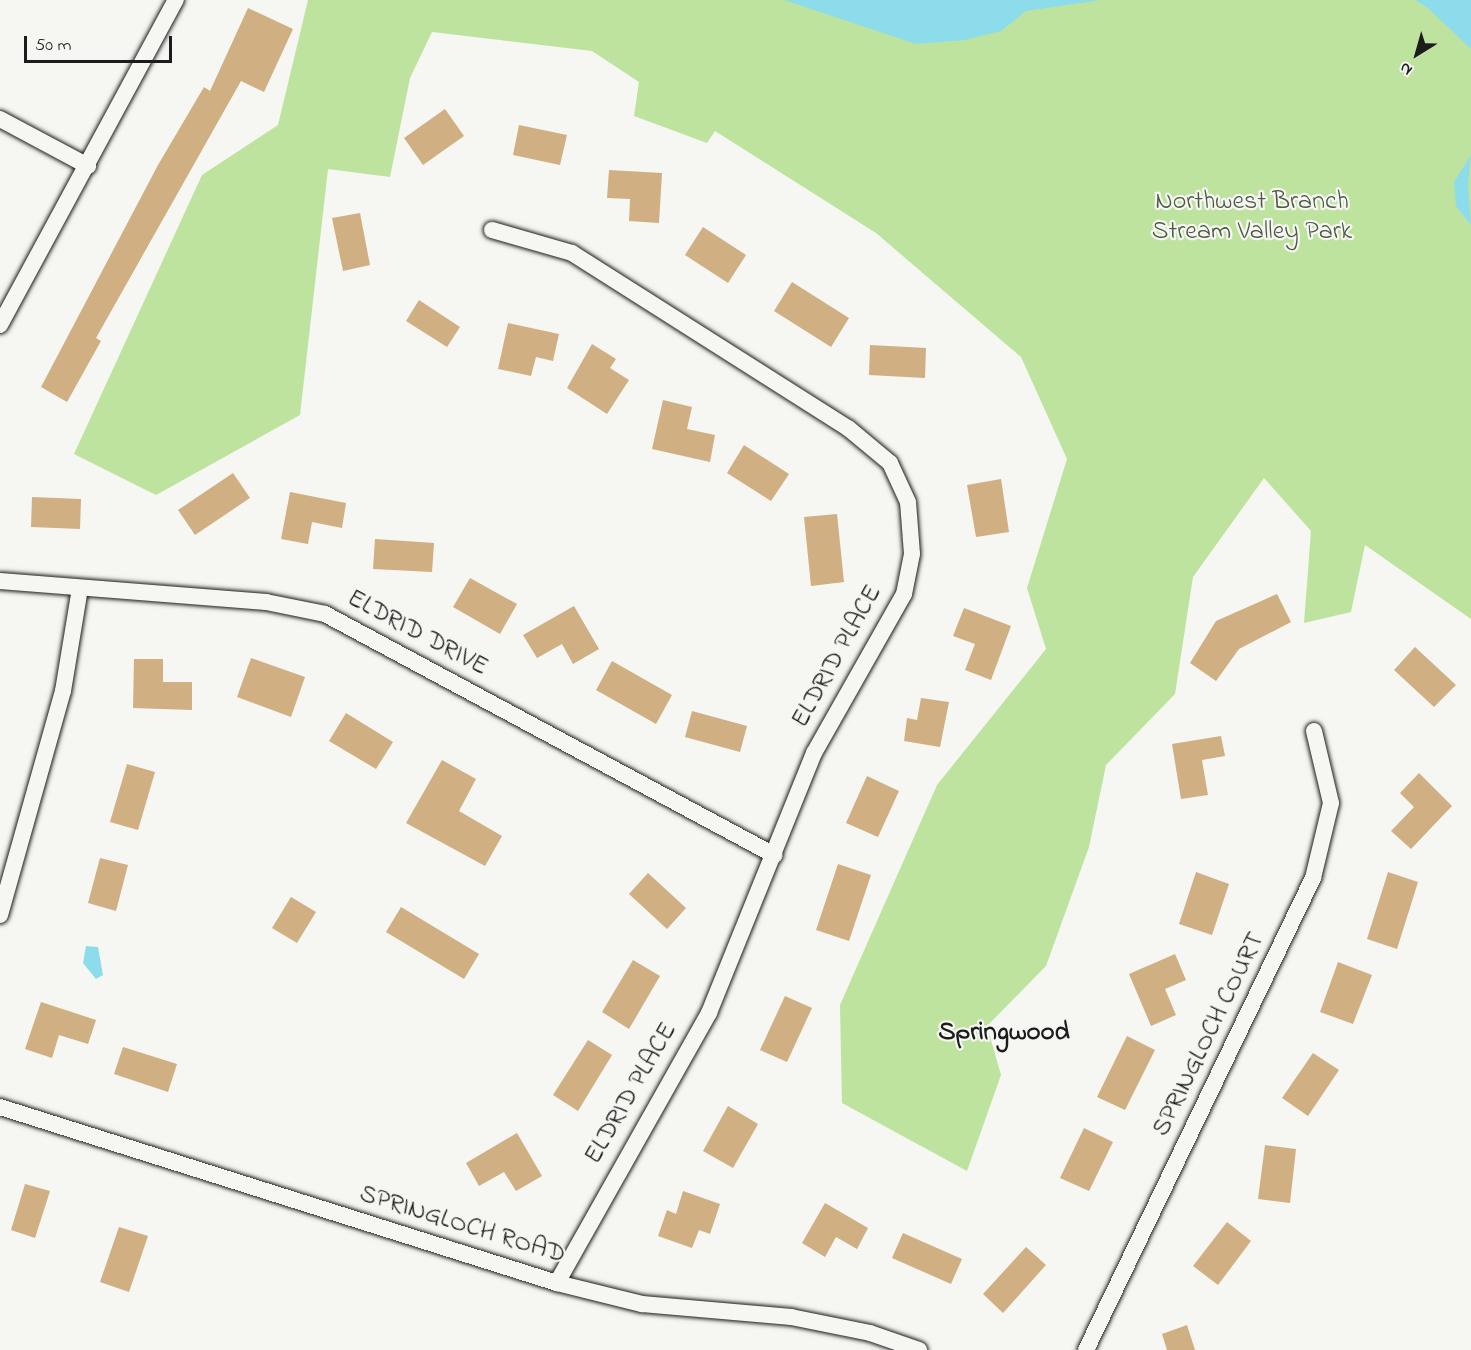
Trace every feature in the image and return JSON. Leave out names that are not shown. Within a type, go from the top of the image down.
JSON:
[{"type":"street","points":[[0,325],[176,0]]},
{"type":"street","points":[[0,119],[88,166]]},
{"type":"street","name":"ELDRID PLACE","points":[[492,230],[572,254],[848,428],[890,463],[908,502],[912,554],[904,594],[814,753],[709,1013],[557,1283]]},
{"type":"street","name":"ELDRID DRIVE","points":[[0,582],[266,602],[325,614],[774,855]]},
{"type":"street","points":[[0,915],[63,691],[80,588]]},
{"type":"street","name":"SPRINGLOCH COURT","points":[[1086,1350],[1313,878],[1331,803],[1314,731]]},
{"type":"street","name":"SPRINGLOCH ROAD","points":[[0,1107],[557,1283],[642,1304],[791,1317],[870,1333],[919,1350]]},
{"type":"green space","name":"Northwest Branch Stream Valley Park","points":[[308,0],[1471,0],[1471,619],[1365,545],[1351,612],[1304,623],[1311,531],[1264,478],[1193,577],[1175,694],[1106,765],[1089,847],[1046,966],[987,1026],[1001,1075],[967,1171],[842,1103],[840,1005],[937,785],[1046,649],[1027,588],[1067,459],[1021,357],[876,233],[715,131],[707,143],[634,116],[639,82],[592,51],[432,32],[410,78],[390,177],[328,169],[300,415],[156,495],[74,454],[202,175],[278,125]]},
{"type":"water","points":[[784,0],[1101,0],[1026,11],[1001,31],[965,40],[916,44]]},
{"type":"water","points":[[1415,0],[1471,0],[1471,49],[1428,8]]},
{"type":"water","points":[[1471,155],[1468,185],[1471,225],[1456,206],[1454,182]]},
{"type":"water","points":[[86,946],[98,947],[103,975],[96,979],[83,963]]},
{"type":"building","points":[[248,8],[293,29],[264,92],[241,81],[96,338],[101,341],[67,402],[41,387],[158,165],[204,87],[210,91]]},
{"type":"building","points":[[445,109],[464,136],[423,165],[404,138]]},
{"type":"building","points":[[519,125],[567,135],[560,165],[513,155]]},
{"type":"building","points":[[609,170],[662,173],[659,223],[629,221],[630,199],[607,198]]},
{"type":"building","points":[[360,213],[370,265],[343,271],[332,218]]},
{"type":"building","points":[[703,227],[746,255],[728,283],[685,255]]},
{"type":"building","points":[[792,282],[849,318],[831,347],[774,311]]},
{"type":"building","points":[[419,300],[460,327],[447,347],[406,321]]},
{"type":"building","points":[[508,323],[559,334],[553,361],[536,357],[531,376],[498,369]]},
{"type":"building","points":[[592,344],[616,359],[610,368],[629,380],[607,414],[567,388]]},
{"type":"building","points":[[870,345],[926,348],[925,378],[869,375]]},
{"type":"building","points":[[663,400],[692,407],[687,429],[715,435],[710,462],[652,449]]},
{"type":"building","points":[[744,445],[789,474],[771,501],[727,473]]},
{"type":"building","points":[[233,473],[250,498],[195,535],[178,510]]},
{"type":"building","points":[[1001,479],[1009,532],[976,537],[967,485]]},
{"type":"building","points":[[290,492],[346,503],[342,528],[312,522],[308,544],[281,539]]},
{"type":"building","points":[[32,497],[81,499],[80,529],[31,527]]},
{"type":"building","points":[[837,514],[844,582],[811,586],[804,517]]},
{"type":"building","points":[[375,539],[434,543],[432,572],[373,569]]},
{"type":"building","points":[[470,578],[517,604],[500,634],[453,607]]},
{"type":"building","points":[[1277,594],[1291,622],[1239,649],[1216,681],[1190,663],[1216,621]]},
{"type":"building","points":[[574,606],[599,649],[573,664],[562,644],[537,658],[523,635]]},
{"type":"building","points":[[964,608],[1011,626],[991,680],[965,670],[975,644],[953,636]]},
{"type":"building","points":[[1415,647],[1456,685],[1434,707],[1394,670]]},
{"type":"building","points":[[251,658],[305,677],[291,717],[237,697]]},
{"type":"building","points":[[134,659],[163,659],[163,682],[192,682],[192,710],[133,708]]},
{"type":"building","points":[[612,661],[672,695],[656,724],[596,690]]},
{"type":"building","points":[[921,698],[949,702],[940,747],[904,741],[907,718],[917,720]]},
{"type":"building","points":[[692,711],[747,726],[740,752],[685,737]]},
{"type":"building","points":[[346,713],[393,742],[376,769],[329,741]]},
{"type":"building","points":[[1221,736],[1225,756],[1202,760],[1208,795],[1181,799],[1172,744]]},
{"type":"building","points":[[442,760],[476,779],[459,811],[502,836],[485,866],[406,823]]},
{"type":"building","points":[[127,764],[155,772],[138,830],[110,822]]},
{"type":"building","points":[[1419,773],[1452,806],[1411,849],[1391,831],[1414,807],[1400,793]]},
{"type":"building","points":[[867,776],[899,791],[878,837],[846,823]]},
{"type":"building","points":[[100,858],[128,865],[116,911],[88,903]]},
{"type":"building","points":[[838,864],[871,875],[849,941],[816,930]]},
{"type":"building","points":[[1196,872],[1229,884],[1212,935],[1179,924]]},
{"type":"building","points":[[1388,872],[1418,882],[1397,949],[1367,939]]},
{"type":"building","points":[[648,873],[686,908],[667,929],[629,894]]},
{"type":"building","points":[[291,897],[316,912],[297,943],[272,928]]},
{"type":"building","points":[[401,907],[479,954],[464,979],[386,932]]},
{"type":"building","points":[[1175,954],[1186,980],[1165,989],[1176,1015],[1151,1026],[1129,974]]},
{"type":"building","points":[[633,960],[660,976],[629,1029],[602,1012]]},
{"type":"building","points":[[1338,962],[1372,975],[1353,1024],[1320,1012]]},
{"type":"building","points":[[785,996],[812,1008],[787,1062],[760,1050]]},
{"type":"building","points":[[41,1002],[96,1020],[88,1044],[59,1035],[52,1058],[25,1049]]},
{"type":"building","points":[[1127,1036],[1155,1050],[1125,1110],[1097,1097]]},
{"type":"building","points":[[588,1040],[612,1055],[578,1111],[553,1095]]},
{"type":"building","points":[[123,1047],[177,1064],[168,1092],[114,1074]]},
{"type":"building","points":[[1313,1053],[1339,1070],[1308,1116],[1282,1098]]},
{"type":"building","points":[[728,1106],[758,1124],[733,1168],[703,1151]]},
{"type":"building","points":[[1084,1128],[1113,1142],[1089,1191],[1060,1178]]},
{"type":"building","points":[[517,1133],[542,1176],[516,1191],[504,1172],[479,1186],[466,1163]]},
{"type":"building","points":[[1265,1145],[1296,1149],[1290,1203],[1258,1199]]},
{"type":"building","points":[[25,1184],[50,1191],[35,1238],[11,1230]]},
{"type":"building","points":[[683,1191],[720,1204],[710,1234],[699,1230],[692,1248],[658,1236],[667,1210],[676,1214]]},
{"type":"building","points":[[825,1203],[868,1228],[857,1249],[836,1237],[825,1257],[802,1243]]},
{"type":"building","points":[[1227,1222],[1251,1241],[1218,1285],[1193,1266]]},
{"type":"building","points":[[119,1227],[148,1236],[129,1292],[100,1282]]},
{"type":"building","points":[[903,1233],[962,1259],[951,1284],[892,1258]]},
{"type":"building","points":[[1026,1247],[1046,1265],[1003,1313],[983,1294]]},
{"type":"building","points":[[1187,1325],[1195,1350],[1167,1350],[1162,1334]]},
{"type":"district","name":"Springwood","points":[[1004,1033]]}]
